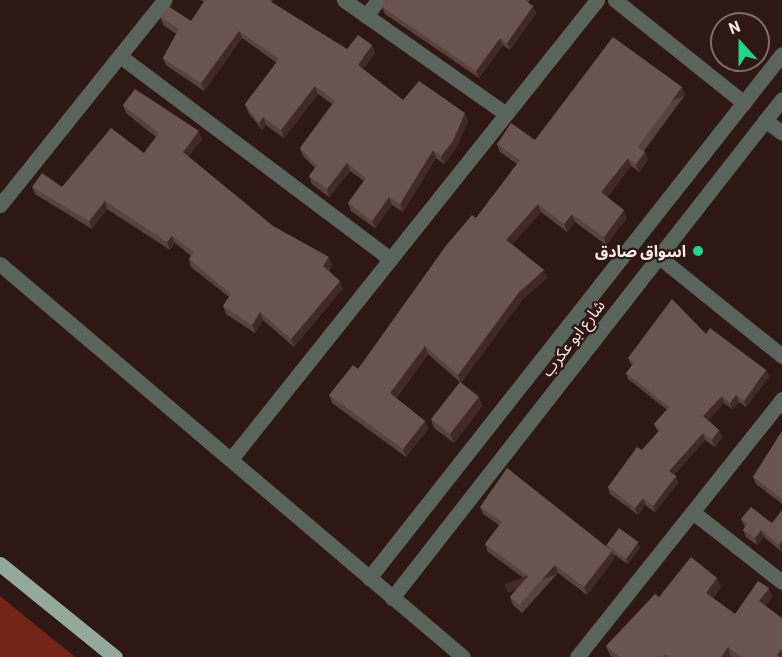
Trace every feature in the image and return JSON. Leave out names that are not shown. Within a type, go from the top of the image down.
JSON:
[{"type":"main road","points":[[0,564],[115,657]]},
{"type":"street","points":[[0,205],[164,0]]},
{"type":"street","points":[[344,0],[506,114]]},
{"type":"street","points":[[366,16],[378,0]]},
{"type":"street","points":[[231,459],[597,0]]},
{"type":"street","points":[[615,0],[744,103]]},
{"type":"street","points":[[369,578],[782,54]]},
{"type":"street","points":[[120,56],[390,259]]},
{"type":"street","name":"شارع ابو عكرب","points":[[392,598],[782,99]]},
{"type":"street","points":[[765,120],[782,133]]},
{"type":"street","points":[[659,257],[782,356]]},
{"type":"street","points":[[0,264],[463,657]]},
{"type":"street","points":[[577,657],[694,513],[782,399]]},
{"type":"street","points":[[694,513],[782,582]]},
{"type":"shaded area","points":[[0,596],[75,657],[0,657]]},
{"type":"building","points":[[205,0],[268,0],[347,49],[358,35],[372,45],[358,65],[403,100],[419,81],[465,113],[453,141],[441,156],[433,150],[400,204],[389,197],[372,221],[348,203],[366,178],[347,163],[327,189],[309,176],[317,166],[300,148],[335,101],[315,86],[281,130],[263,117],[259,123],[245,104],[279,59],[239,31],[201,83],[163,58],[179,29],[160,17],[168,6],[191,21]]},
{"type":"building","points":[[387,0],[524,0],[533,6],[507,43],[500,38],[476,71],[382,7]]},
{"type":"building","points":[[613,37],[682,87],[638,147],[645,152],[636,164],[628,158],[601,192],[624,210],[604,237],[572,214],[564,224],[538,204],[506,240],[544,270],[519,292],[458,375],[425,346],[390,393],[425,421],[403,449],[329,395],[353,365],[358,369],[445,247],[472,215],[476,218],[520,160],[497,144],[511,123],[535,140]]},
{"type":"building","points":[[135,89],[199,131],[183,152],[273,226],[329,257],[323,266],[340,281],[291,339],[260,312],[252,325],[223,306],[231,294],[189,259],[194,252],[172,236],[167,242],[105,201],[89,221],[32,187],[42,173],[62,187],[111,128],[144,153],[159,133],[123,105]]},
{"type":"building","points":[[672,299],[706,334],[710,328],[766,370],[744,401],[736,395],[730,403],[722,396],[703,416],[719,430],[712,440],[703,433],[669,471],[676,476],[653,506],[643,498],[635,508],[608,487],[637,447],[642,450],[660,430],[654,424],[669,407],[626,373],[634,363],[628,358]]},
{"type":"building","points":[[460,382],[479,397],[450,434],[431,419]]},
{"type":"building","points":[[782,431],[782,499],[753,477]]},
{"type":"building","points":[[507,468],[612,551],[584,587],[555,565],[519,605],[510,597],[528,576],[485,544],[502,522],[480,507]]},
{"type":"building","points":[[751,507],[772,523],[782,510],[782,541],[779,545],[761,530],[755,538],[743,530],[748,524],[741,519]]},
{"type":"building","points":[[619,528],[638,542],[626,559],[607,545]]},
{"type":"building","points":[[691,557],[717,578],[706,593],[735,614],[758,581],[769,588],[759,601],[782,618],[782,649],[777,655],[780,657],[742,657],[728,647],[721,657],[669,657],[665,654],[662,657],[620,657],[606,646],[655,594],[659,597]]},
{"type":"place","name":"اسواق صادق","points":[[698,251]]}]
